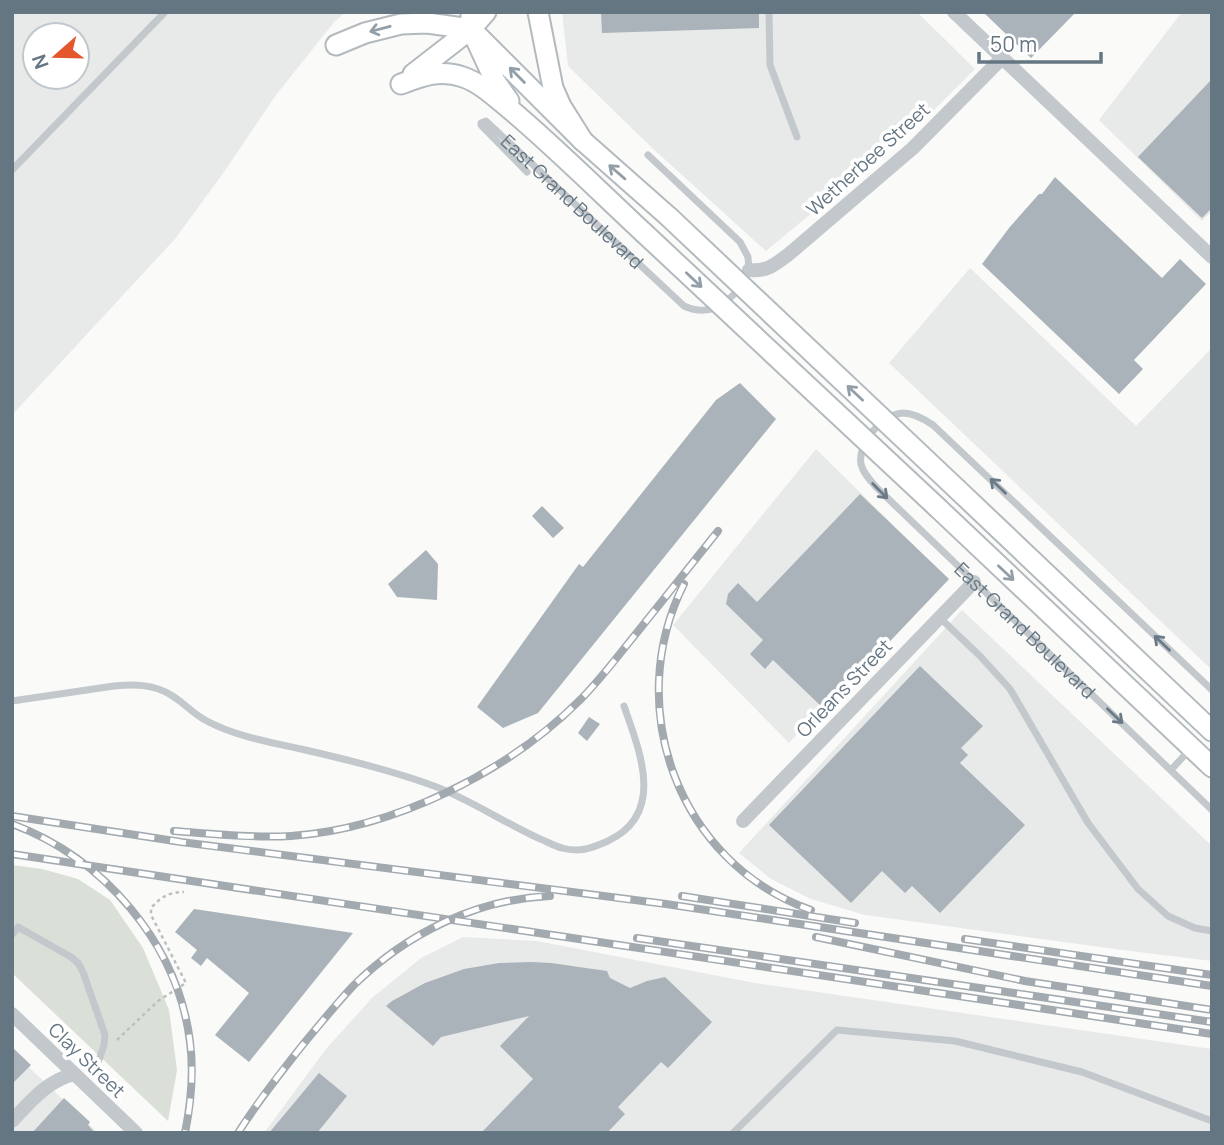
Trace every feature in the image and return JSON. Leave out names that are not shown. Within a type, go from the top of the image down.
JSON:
[{"type":"main road","points":[[486,12],[471,21],[401,84],[429,73],[462,76],[479,84],[535,130]]},
{"type":"main road","points":[[538,12],[553,88],[583,141]]},
{"type":"main road","points":[[471,21],[495,81],[535,130]]},
{"type":"main road","points":[[336,45],[365,33],[401,24],[471,21],[583,141],[668,217],[1211,729],[1191,748]]},
{"type":"main road","name":"East Grand Boulevard","points":[[535,130],[1212,767]]},
{"type":"street","points":[[954,12],[1209,248]]},
{"type":"street","name":"Wetherbee Street","points":[[749,270],[758,271],[772,267],[789,254],[913,148],[1002,58]]},
{"type":"street","name":"Orleans Street","points":[[743,821],[974,582]]},
{"type":"street","name":"Clay Street","points":[[12,1014],[136,1133]]},
{"type":"street","points":[[12,1121],[44,1088],[74,1074]]},
{"type":"lane","points":[[12,170],[165,12]]},
{"type":"lane","points":[[769,12],[771,65],[797,137]]},
{"type":"lane","name":"East Grand Boulevard","points":[[527,172],[481,122],[486,121],[684,306],[699,311],[716,307],[733,296],[749,270]]},
{"type":"lane","points":[[648,155],[740,242],[748,257],[749,270]]},
{"type":"lane","name":"East Grand Boulevard","points":[[1212,690],[933,425],[913,414],[899,413],[881,424],[864,444],[860,457],[863,470],[876,487],[1212,810]]},
{"type":"lane","points":[[939,617],[981,656],[1010,689],[1088,823],[1138,889],[1168,916],[1195,928],[1212,931]]},
{"type":"lane","points":[[12,701],[131,684],[160,689],[220,727],[261,741],[388,771],[433,786],[561,848],[584,851],[626,831],[637,818],[642,803],[645,786],[625,706]]},
{"type":"lane","points":[[1171,769],[1191,748]]},
{"type":"lane","points":[[12,935],[15,926],[78,963],[105,1035],[99,1060]]},
{"type":"lane","points":[[733,1133],[837,1030],[955,1041],[1082,1072],[1212,1121]]},
{"type":"path","points":[[99,1060],[158,1001],[186,983],[151,915],[151,908],[164,896],[184,892]]},
{"type":"shaded area","points":[[12,12],[346,12],[335,21],[276,95],[175,239],[12,415]]},
{"type":"shaded area","points":[[562,12],[917,12],[975,69],[925,119],[766,251],[650,146],[568,66]]},
{"type":"shaded area","points":[[1182,12],[1212,12],[1212,211],[1202,221],[1099,120]]},
{"type":"shaded area","points":[[970,268],[1136,426],[1212,348],[1212,670],[889,363]]},
{"type":"shaded area","points":[[816,449],[949,580],[789,743],[673,625]]},
{"type":"shaded area","points":[[962,610],[1212,846],[1212,961],[865,915],[811,899],[771,879],[739,853]]},
{"type":"shaded area","points":[[12,865],[42,869],[78,879],[110,900],[143,948],[169,1010],[177,1070],[168,1121],[12,973]]},
{"type":"shaded area","points":[[463,937],[537,941],[755,983],[1212,1049],[1212,1133],[264,1133],[326,1049],[373,997],[421,958]]},
{"type":"shaded area","points":[[12,1051],[98,1133],[12,1133]]},
{"type":"building","points":[[601,12],[759,12],[759,28],[602,33]]},
{"type":"building","points":[[983,12],[1076,12],[1031,58]]},
{"type":"building","points":[[1212,79],[1212,208],[1202,218],[1138,157]]},
{"type":"building","points":[[1055,177],[1162,278],[1180,259],[1206,284],[1134,360],[1143,369],[1119,394],[982,264],[1009,228]]},
{"type":"building","points":[[740,383],[776,419],[538,713],[503,728],[477,707],[579,564],[583,567],[716,400]]},
{"type":"building","points":[[860,494],[949,579],[825,710],[773,660],[765,669],[750,654],[763,640],[726,604],[728,594],[738,583],[757,602]]},
{"type":"building","points":[[542,506],[564,528],[553,538],[532,516]]},
{"type":"building","points":[[426,550],[438,564],[437,600],[397,597],[388,584]]},
{"type":"building","points":[[920,666],[983,726],[961,748],[968,755],[960,763],[1025,825],[940,913],[912,886],[905,893],[882,871],[851,903],[769,825]]},
{"type":"building","points":[[589,717],[600,724],[587,741],[578,733]]},
{"type":"building","points":[[194,909],[353,933],[249,1062],[215,1035],[249,993],[207,958],[201,966],[191,958],[197,950],[175,932]]},
{"type":"building","points":[[531,962],[607,971],[610,978],[630,988],[665,977],[712,1022],[668,1068],[661,1062],[618,1107],[625,1114],[607,1133],[481,1133],[533,1079],[500,1046],[529,1016],[441,1037],[433,1046],[386,1006],[425,983],[464,969],[499,963]]},
{"type":"building","points":[[12,1047],[31,1065],[12,1084]]},
{"type":"building","points":[[319,1073],[347,1096],[317,1133],[269,1133]]},
{"type":"building","points":[[64,1098],[90,1122],[88,1125],[95,1133],[32,1133]]},
{"type":"railway","points":[[174,831],[262,836],[291,836],[330,831],[408,809],[484,773],[519,751],[580,700],[718,531]]},
{"type":"railway","points":[[684,584],[666,631],[659,680],[662,729],[674,776],[696,819],[726,857],[765,888],[811,910]]},
{"type":"railway","points":[[12,816],[181,842],[666,904],[1212,986]]},
{"type":"railway","points":[[12,824],[46,839],[106,882],[131,909],[153,939],[170,971],[183,1006],[190,1042],[191,1088],[185,1133]]},
{"type":"railway","points":[[12,854],[1212,1034]]},
{"type":"railway","points":[[238,1133],[335,1006],[354,985],[396,950],[419,935],[469,912],[495,904],[550,896]]},
{"type":"railway","points":[[682,896],[855,923]]},
{"type":"railway","points":[[816,937],[1025,981],[1212,1010]]},
{"type":"railway","points":[[637,938],[1212,1022]]},
{"type":"railway","points":[[965,939],[1212,975]]}]
